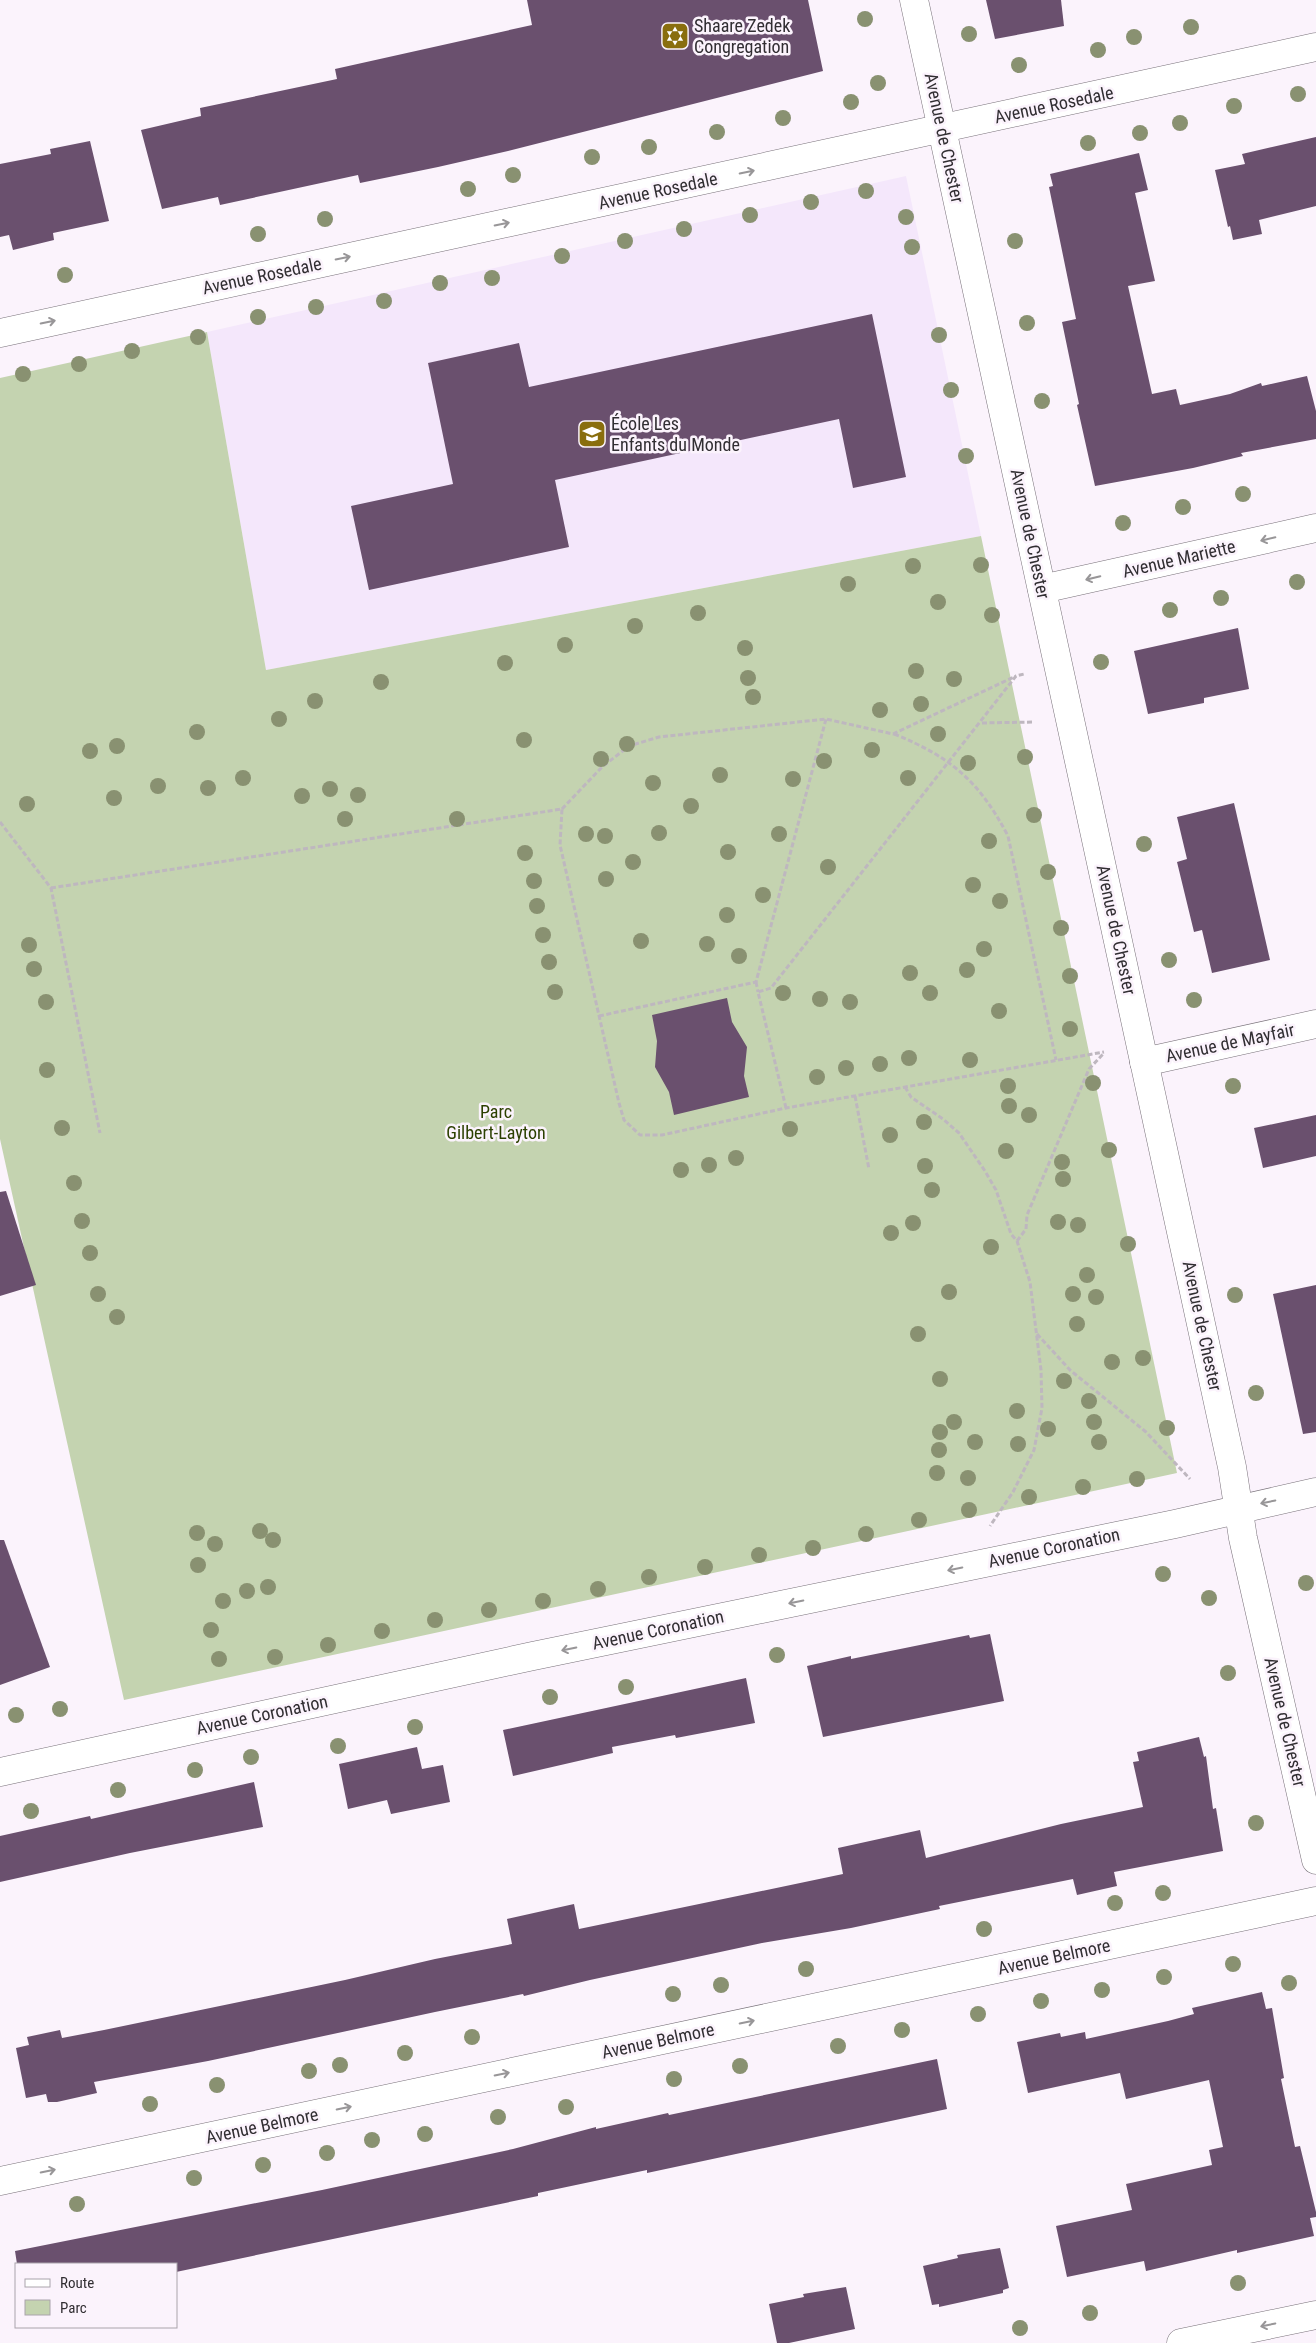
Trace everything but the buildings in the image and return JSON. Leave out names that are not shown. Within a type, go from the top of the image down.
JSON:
[{"type":"street","name":"Avenue de Chester","points":[[914,0],[1232,1466],[1238,1508],[1316,1860]]},
{"type":"street","name":"Avenue Rosedale","points":[[0,333],[942,130],[1316,47]]},
{"type":"street","name":"Avenue Mariette","points":[[1042,589],[1316,528]]},
{"type":"street","name":"Avenue de Mayfair","points":[[1144,1062],[1316,1024]]},
{"type":"street","name":"Avenue Coronation","points":[[0,1772],[523,1658],[1175,1524],[1238,1508],[1316,1492]]},
{"type":"street","name":"Avenue Belmore","points":[[0,2181],[1316,1901]]},
{"type":"street","points":[[1182,2343],[1316,2315]]},
{"type":"path","points":[[894,734],[1016,676],[1024,674]]},
{"type":"path","points":[[758,992],[771,988],[982,722],[1016,676]]},
{"type":"path","points":[[786,1108],[756,982],[826,719]]},
{"type":"path","points":[[51,888],[562,809],[602,766],[629,746],[659,737],[826,719],[894,734],[924,746],[949,762],[992,806],[1008,836],[1056,1060]]},
{"type":"path","points":[[982,722],[1034,722]]},
{"type":"path","points":[[562,809],[560,846],[624,1120],[640,1135],[662,1135],[786,1108],[1104,1052],[1089,1070],[1027,1215],[1026,1230],[1017,1241]]},
{"type":"path","points":[[0,822],[51,888],[100,1132]]},
{"type":"path","points":[[600,1016],[756,982]]},
{"type":"path","points":[[905,1087],[911,1098],[943,1119],[972,1150],[996,1190],[1011,1234],[1017,1241],[1030,1282],[1041,1370],[1042,1408],[1034,1450],[1013,1492],[990,1526]]},
{"type":"path","points":[[855,1096],[869,1170]]},
{"type":"path","points":[[1036,1333],[1070,1370],[1146,1432],[1190,1479]]},
{"type":"shaded area","name":"École Les Enfants du Monde","points":[[906,176],[981,536],[266,670],[207,332]]},
{"type":"green space","name":"Parc Gilbert-Layton","points":[[207,332],[266,670],[981,536],[1177,1473],[124,1700],[0,1139],[0,378]]},
{"type":"place","name":"Shaare Zedek Congregation","points":[[675,36]]},
{"type":"place","name":"École Les Enfants du Monde","points":[[592,434]]}]
